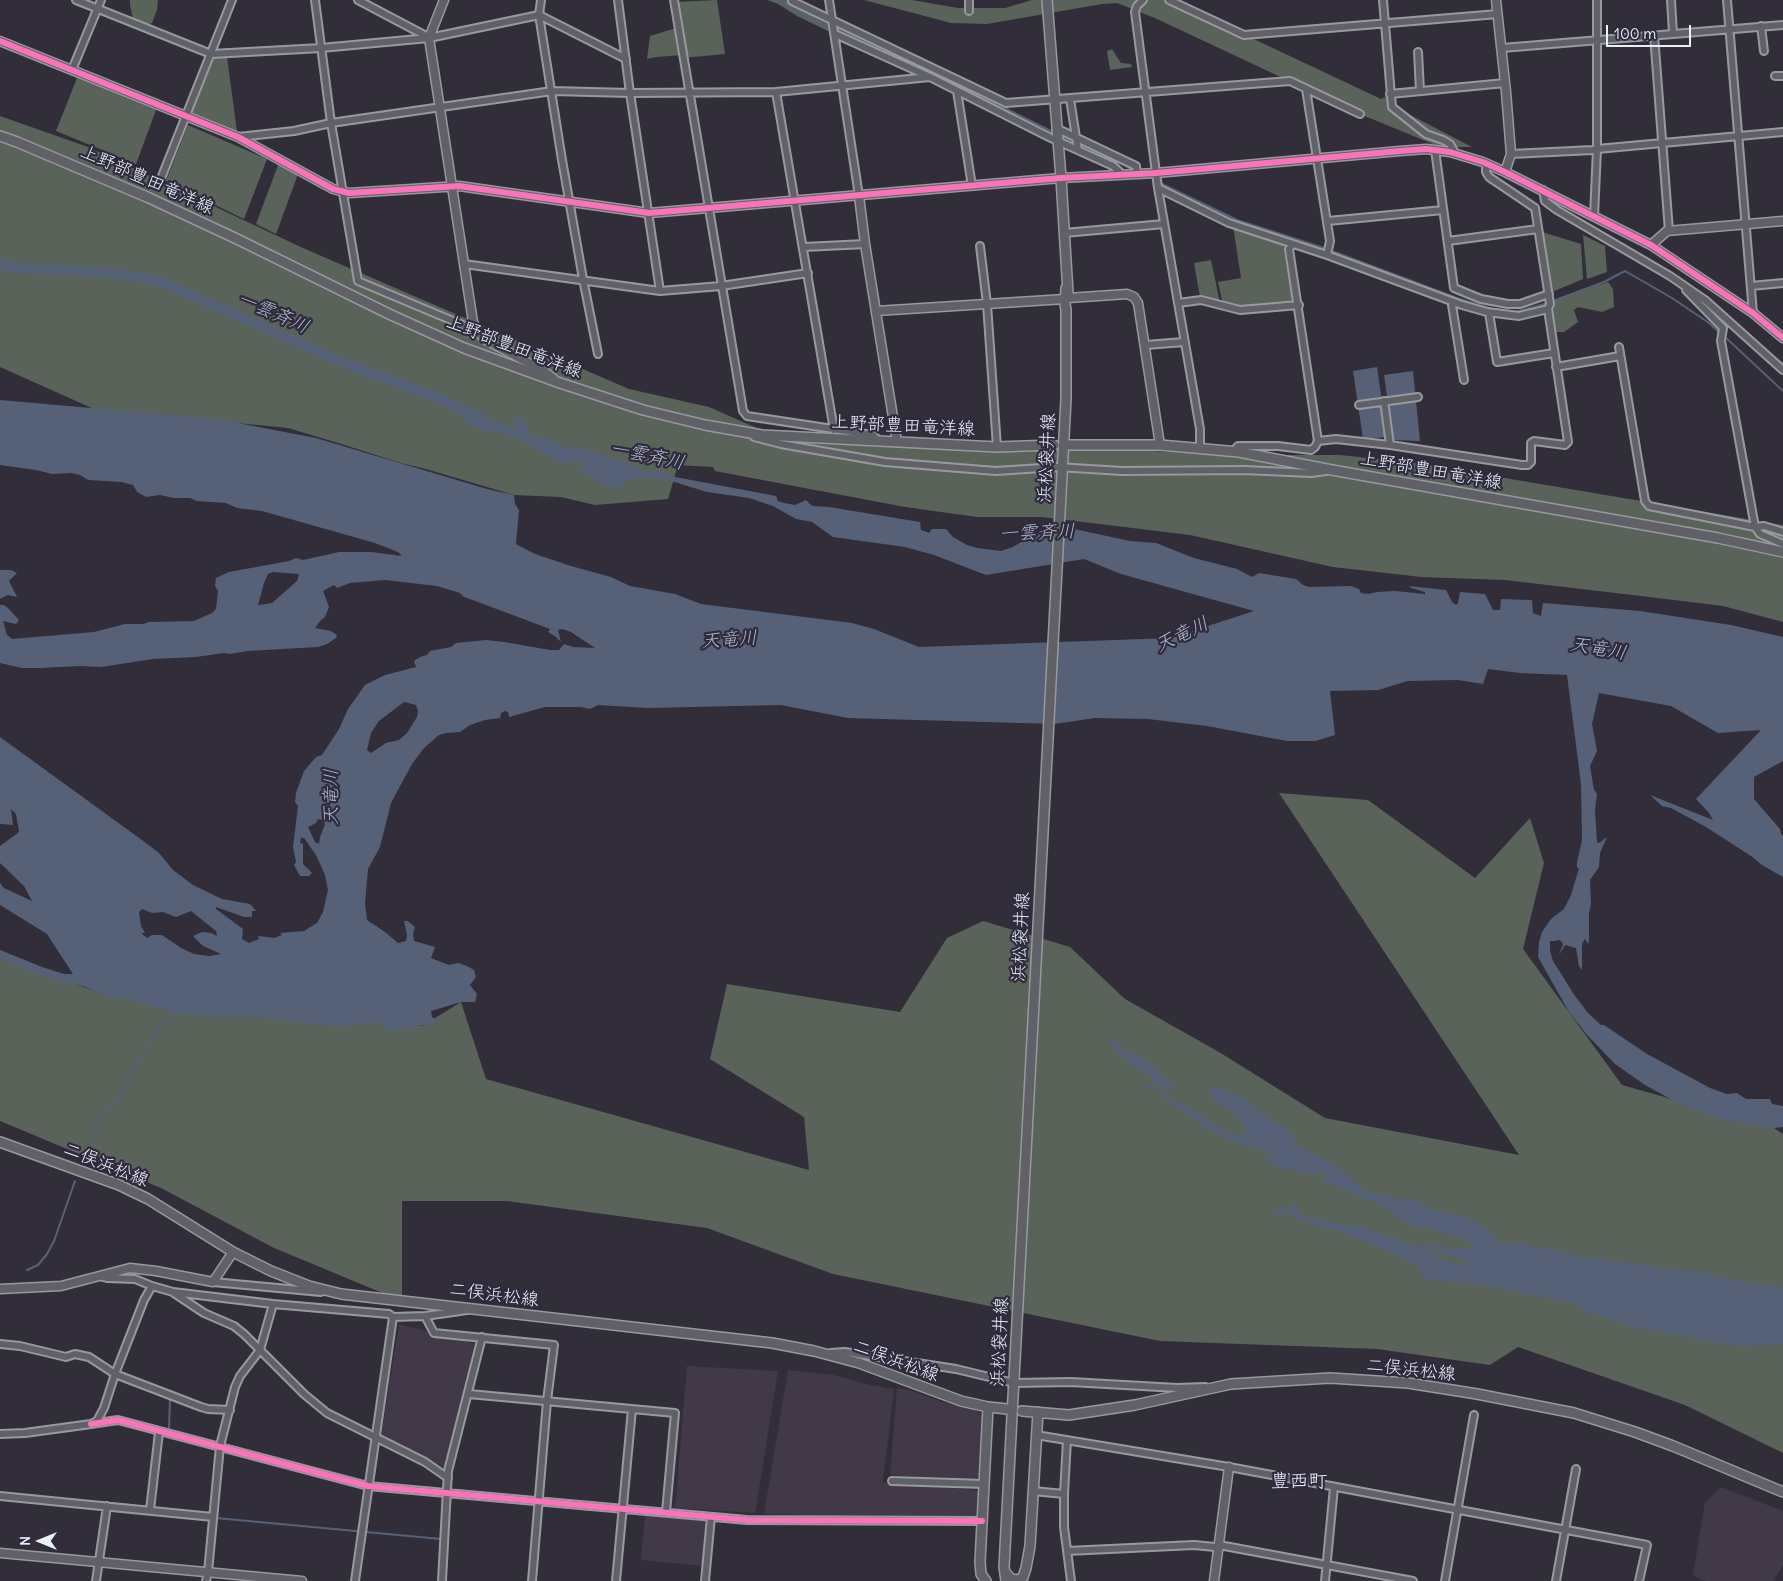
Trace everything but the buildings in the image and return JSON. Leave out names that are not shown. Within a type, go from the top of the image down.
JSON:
[{"type":"main road","name":"浜松袋井線","points":[[1004,1575],[1066,399],[1064,234],[1047,0]]},
{"type":"main road","name":"上野部豊田竜洋線","points":[[0,136],[147,197],[238,239],[389,314],[456,344],[560,384],[643,410],[705,425],[762,435],[997,447],[1054,445]]},
{"type":"main road","name":"上野部豊田竜洋線","points":[[1070,445],[1160,445],[1233,452],[1709,536],[1783,552]]},
{"type":"main road","name":"二俣浜松線","points":[[0,1142],[119,1185],[148,1198],[233,1252],[271,1271],[308,1286],[341,1294],[772,1343],[826,1354],[895,1375],[945,1396],[988,1407],[1007,1409]]},
{"type":"main road","name":"二俣浜松線","points":[[1022,1411],[1077,1414],[1134,1405],[1231,1384],[1330,1378],[1408,1383],[1574,1413],[1636,1432],[1783,1492]]},
{"type":"main road","points":[[986,1581],[982,1578],[980,1571],[988,1407]]},
{"type":"main road","points":[[1027,1581],[1031,1572],[1030,1546],[1038,1412]]},
{"type":"main road","points":[[1004,1575],[1014,1580],[1023,1577],[1030,1546]]},
{"type":"street","points":[[76,0],[211,54],[321,48],[429,38],[539,15],[626,59]]},
{"type":"street","points":[[72,70],[101,0]]},
{"type":"street","points":[[160,181],[232,0]]},
{"type":"street","points":[[315,0],[331,124],[358,281],[477,331]]},
{"type":"street","points":[[358,0],[429,38]]},
{"type":"street","points":[[444,0],[429,38],[473,322],[477,331],[486,340],[542,370],[560,384]]},
{"type":"street","points":[[541,0],[539,15],[569,202],[598,354]]},
{"type":"street","points":[[618,0],[660,291]]},
{"type":"street","points":[[674,0],[743,411],[747,416],[873,435],[879,441]]},
{"type":"street","points":[[830,0],[865,244],[897,442]]},
{"type":"street","points":[[969,0],[969,11]]},
{"type":"street","points":[[1143,0],[1137,6],[1135,12],[1158,188],[1200,429],[1200,448]]},
{"type":"street","points":[[1169,0],[1244,35],[1498,14]]},
{"type":"street","points":[[1383,0],[1392,107],[1426,134],[1450,144],[1455,153]]},
{"type":"street","points":[[1496,0],[1511,154],[1505,172]]},
{"type":"street","points":[[1594,216],[1597,149],[1597,0]]},
{"type":"street","points":[[1671,0],[1673,33]]},
{"type":"street","points":[[1727,0],[1753,313]]},
{"type":"street","points":[[792,1],[1006,103],[1054,101],[1290,81],[1360,114]]},
{"type":"street","points":[[1502,48],[1783,24]]},
{"type":"street","points":[[1761,26],[1764,51]]},
{"type":"street","points":[[835,34],[930,77],[956,91],[1057,134],[1076,138],[1136,166],[1137,174]]},
{"type":"street","points":[[1654,35],[1670,231]]},
{"type":"street","points":[[0,41],[238,137],[332,189],[349,193],[452,186],[649,213],[1061,178],[1156,173],[1316,157],[1400,151],[1435,150],[1455,153],[1505,172],[1651,245],[1753,313],[1783,338]]},
{"type":"street","points":[[1418,52],[1420,91]]},
{"type":"street","points":[[1775,76],[1783,76]]},
{"type":"street","points":[[238,137],[286,132],[552,91],[630,93],[776,92],[930,77]]},
{"type":"street","points":[[1390,94],[1505,83]]},
{"type":"street","points":[[956,91],[965,84]]},
{"type":"street","points":[[1306,89],[1328,221],[1330,245],[1327,255]]},
{"type":"street","points":[[956,91],[972,186]]},
{"type":"street","points":[[776,92],[834,430]]},
{"type":"street","points":[[1070,99],[1078,150]]},
{"type":"street","points":[[1511,154],[1593,150],[1783,132]]},
{"type":"street","points":[[1057,134],[1078,150],[1113,166],[1123,175]]},
{"type":"street","points":[[1435,150],[1454,288],[1481,299],[1508,304],[1520,304],[1549,294]]},
{"type":"street","points":[[1318,441],[1336,439],[1390,445],[1528,465],[1531,462],[1531,443],[1534,441],[1565,445],[1568,442],[1548,309],[1550,304],[1549,294],[1534,208],[1489,177],[1486,172],[1486,164]]},
{"type":"street","points":[[1158,188],[1229,223],[1327,255],[1453,302],[1489,313],[1520,316],[1548,309]]},
{"type":"street","points":[[1543,190],[1545,201],[1557,210],[1705,300],[1783,370]]},
{"type":"street","points":[[1328,221],[1443,210]]},
{"type":"street","points":[[1651,245],[1670,231],[1783,221]]},
{"type":"street","points":[[1064,234],[1164,224]]},
{"type":"street","points":[[1448,241],[1538,229]]},
{"type":"street","points":[[804,248],[865,244]]},
{"type":"street","points":[[1233,452],[1238,446],[1278,446],[1311,450],[1318,441],[1290,249],[1293,244]]},
{"type":"street","points":[[980,246],[987,304],[997,447]]},
{"type":"street","points":[[464,264],[660,291],[721,286],[808,273]]},
{"type":"street","points":[[1751,286],[1783,283]]},
{"type":"street","points":[[1684,286],[1699,306],[1723,328],[1720,341],[1755,527],[1760,534],[1783,544]]},
{"type":"street","points":[[876,311],[1128,294],[1134,297],[1138,303],[1160,445]]},
{"type":"street","points":[[1178,303],[1201,300],[1240,310],[1298,305]]},
{"type":"street","points":[[1453,302],[1464,380]]},
{"type":"street","points":[[1489,313],[1497,362],[1554,354]]},
{"type":"street","points":[[1146,345],[1184,342]]},
{"type":"street","points":[[1619,347],[1645,501],[1649,506],[1755,527],[1764,526],[1783,532]]},
{"type":"street","points":[[1556,367],[1620,356]]},
{"type":"street","points":[[1359,405],[1418,397]]},
{"type":"street","points":[[1384,401],[1390,445]]},
{"type":"street","points":[[705,425],[781,444],[885,462],[996,471],[1063,467],[1122,471],[1244,470],[1311,473],[1332,470]]},
{"type":"street","points":[[212,1282],[233,1252]]},
{"type":"street","points":[[0,1289],[61,1286],[130,1268],[212,1282],[341,1294]]},
{"type":"street","points":[[100,1276],[135,1279],[173,1292],[273,1304],[389,1314],[393,1317],[425,1316],[475,1309]]},
{"type":"street","points":[[91,1424],[96,1421],[104,1408],[114,1374],[144,1300],[152,1286]]},
{"type":"street","points":[[173,1292],[204,1313],[234,1326],[304,1394],[327,1413],[425,1462],[448,1478]]},
{"type":"street","points":[[206,1581],[220,1446],[235,1387],[240,1376],[260,1350],[273,1304]]},
{"type":"street","points":[[425,1316],[434,1333],[554,1345],[547,1402],[532,1581]]},
{"type":"street","points":[[355,1581],[393,1317]]},
{"type":"street","points":[[442,1581],[448,1478],[482,1337]]},
{"type":"street","points":[[0,1344],[20,1346],[66,1357],[76,1354],[89,1357],[114,1374],[201,1407],[230,1410]]},
{"type":"street","points":[[826,1354],[845,1352],[917,1363],[973,1373],[1014,1383],[1071,1382],[1177,1388],[1231,1384]]},
{"type":"street","points":[[469,1394],[675,1413],[666,1512]]},
{"type":"street","points":[[616,1581],[632,1409]]},
{"type":"street","points":[[1445,1581],[1474,1415]]},
{"type":"street","points":[[0,1434],[25,1433],[118,1420],[368,1486],[761,1520],[982,1521]]},
{"type":"street","points":[[150,1510],[159,1432]]},
{"type":"street","points":[[1036,1434],[1229,1467],[1647,1545],[1639,1581]]},
{"type":"street","points":[[1067,1440],[1064,1527],[1071,1581]]},
{"type":"street","points":[[1214,1581],[1229,1467]]},
{"type":"street","points":[[1556,1581],[1576,1469]]},
{"type":"street","points":[[892,1481],[984,1484]]},
{"type":"street","points":[[1325,1581],[1334,1487]]},
{"type":"street","points":[[1033,1491],[1064,1494]]},
{"type":"street","points":[[0,1496],[213,1517]]},
{"type":"street","points":[[96,1581],[106,1506]]},
{"type":"street","points":[[706,1581],[711,1516]]},
{"type":"street","points":[[1067,1551],[1194,1545],[1215,1547],[1219,1545],[1413,1581]]},
{"type":"street","points":[[0,1553],[302,1581]]},
{"type":"shaded area","points":[[130,0],[158,0],[157,10],[152,23],[145,25],[133,19]]},
{"type":"shaded area","points":[[717,0],[725,54],[683,58],[683,55],[647,59],[650,36],[676,28],[675,2]]},
{"type":"shaded area","points":[[767,0],[788,0],[892,53],[962,83],[953,90]]},
{"type":"shaded area","points":[[864,0],[912,0],[958,8],[1005,8],[1032,0],[1136,0],[1135,10],[1117,3],[1102,4],[987,24],[951,23]]},
{"type":"shaded area","points":[[1148,0],[1171,0],[1381,99],[1390,94],[1391,105],[1472,147],[1440,147],[1355,112],[1139,12]]},
{"type":"shaded area","points":[[1112,49],[1121,63],[1131,64],[1132,67],[1110,70],[1107,51]]},
{"type":"shaded area","points":[[214,56],[227,57],[237,132],[191,113]]},
{"type":"shaded area","points":[[77,78],[156,110],[136,164],[56,131]]},
{"type":"shaded area","points":[[0,116],[88,147],[303,248],[629,389],[709,407],[784,440],[1057,450],[1134,450],[1230,455],[1340,455],[1416,463],[1783,525],[1783,622],[1723,606],[1505,580],[1421,577],[1333,567],[1190,535],[1042,517],[977,517],[905,507],[715,471],[713,467],[678,465],[668,499],[595,505],[561,497],[514,495],[288,428],[94,409],[0,367]]},
{"type":"shaded area","points":[[188,125],[267,159],[244,219],[166,181]]},
{"type":"shaded area","points":[[278,165],[298,174],[276,234],[256,224]]},
{"type":"shaded area","points":[[1233,226],[1284,242],[1287,245],[1296,303],[1240,308],[1223,304],[1218,282],[1241,278]]},
{"type":"shaded area","points":[[1542,232],[1581,244],[1583,279],[1552,292]]},
{"type":"shaded area","points":[[1583,235],[1605,246],[1607,272],[1587,279]]},
{"type":"shaded area","points":[[1211,260],[1220,303],[1200,297],[1194,263]]},
{"type":"shaded area","points":[[1608,282],[1613,289],[1614,307],[1602,312],[1578,307],[1574,310],[1578,322],[1564,332],[1556,332],[1552,310],[1555,300]]},
{"type":"shaded area","points":[[1279,793],[1368,800],[1475,878],[1530,818],[1544,863],[1523,949],[1622,1085],[1774,1128],[1783,1134],[1783,1453],[1685,1405],[1518,1347],[1490,1365],[1377,1349],[1160,1341],[833,1274],[707,1228],[507,1201],[402,1201],[402,1301],[274,1248],[161,1188],[0,1121],[0,957],[92,990],[376,1022],[422,1026],[461,1002],[486,1079],[809,1170],[804,1117],[710,1059],[727,984],[900,1012],[947,938],[983,921],[1070,947],[1125,999],[1219,1052],[1325,1118],[1519,1155]]},
{"type":"shaded area","points":[[399,1324],[476,1344],[446,1471],[427,1459],[381,1438]]},
{"type":"shaded area","points":[[687,1366],[778,1371],[755,1513],[675,1508]]},
{"type":"shaded area","points":[[788,1370],[834,1375],[865,1384],[894,1389],[883,1482],[976,1490],[979,1495],[977,1518],[764,1514]]},
{"type":"shaded area","points":[[897,1388],[913,1391],[980,1413],[984,1420],[980,1476],[970,1481],[890,1475]]},
{"type":"shaded area","points":[[1721,1487],[1783,1511],[1783,1565],[1773,1581],[1706,1581],[1693,1576],[1705,1502]]},
{"type":"shaded area","points":[[645,1516],[706,1521],[703,1566],[641,1560]]},
{"type":"water","points":[[1377,367],[1387,437],[1363,439],[1353,371]]},
{"type":"water","points":[[1413,371],[1420,441],[1393,440],[1384,375]]},
{"type":"water","name":"天竜川","points":[[0,400],[217,419],[316,438],[487,489],[514,495],[515,504],[519,510],[516,544],[535,554],[611,577],[630,586],[675,594],[701,604],[852,623],[874,629],[919,647],[1171,638],[1254,611],[1121,574],[1084,559],[986,575],[934,555],[905,547],[833,537],[812,522],[796,519],[773,506],[749,498],[707,492],[668,480],[642,477],[632,478],[616,489],[606,486],[574,468],[584,468],[584,464],[575,459],[570,459],[570,464],[566,466],[517,438],[468,425],[461,414],[463,412],[474,413],[516,430],[514,419],[516,417],[522,419],[528,425],[528,432],[561,455],[576,447],[607,456],[640,470],[658,471],[675,477],[776,496],[778,501],[784,503],[795,505],[806,500],[812,506],[829,507],[920,522],[921,530],[929,533],[932,529],[946,529],[953,537],[977,548],[1001,551],[1013,547],[1051,524],[1130,541],[1156,543],[1194,558],[1237,569],[1252,577],[1259,573],[1296,579],[1309,587],[1351,586],[1359,589],[1361,593],[1368,594],[1395,591],[1425,594],[1425,592],[1409,586],[1446,590],[1452,602],[1456,605],[1460,592],[1485,594],[1493,610],[1500,610],[1501,599],[1532,600],[1533,613],[1541,616],[1543,603],[1640,611],[1731,625],[1783,637],[1783,761],[1754,777],[1754,799],[1780,829],[1783,836],[1783,877],[1706,827],[1671,808],[1662,806],[1650,795],[1713,820],[1696,799],[1761,730],[1718,733],[1671,706],[1599,693],[1592,724],[1597,751],[1590,766],[1594,790],[1597,794],[1595,810],[1597,842],[1599,843],[1607,837],[1600,853],[1599,867],[1590,880],[1589,941],[1588,944],[1585,939],[1582,944],[1582,970],[1579,966],[1576,948],[1565,945],[1559,955],[1563,944],[1560,940],[1550,941],[1550,951],[1553,961],[1575,996],[1588,1013],[1601,1025],[1604,1025],[1647,1054],[1710,1088],[1727,1094],[1737,1093],[1746,1099],[1770,1099],[1772,1104],[1783,1106],[1783,1127],[1756,1126],[1726,1120],[1676,1102],[1645,1085],[1615,1064],[1588,1036],[1569,1012],[1538,957],[1542,932],[1551,919],[1564,909],[1571,895],[1579,868],[1577,868],[1577,863],[1582,840],[1581,784],[1567,675],[1520,673],[1488,669],[1483,684],[1458,680],[1408,681],[1378,690],[1330,691],[1335,735],[1315,741],[1287,741],[1207,726],[1148,719],[1095,718],[1054,724],[848,718],[781,705],[647,708],[598,705],[590,709],[581,707],[545,707],[509,717],[508,712],[505,711],[501,713],[500,718],[470,725],[460,732],[439,735],[424,748],[412,764],[391,803],[380,847],[368,869],[365,903],[367,920],[398,943],[406,941],[407,935],[404,921],[408,921],[415,927],[414,941],[435,947],[431,958],[449,965],[458,963],[474,970],[476,977],[470,985],[477,994],[475,1002],[461,1002],[431,1011],[432,1017],[438,1020],[434,1023],[389,1032],[376,1022],[340,1027],[258,1017],[215,1017],[182,1014],[126,999],[106,996],[83,986],[55,980],[32,972],[0,959],[0,950],[42,967],[64,974],[73,974],[47,934],[0,905],[0,883],[4,888],[32,901],[24,886],[0,863],[0,846],[19,832],[16,814],[11,809],[13,825],[0,824],[0,737],[146,843],[159,853],[173,870],[193,885],[222,899],[250,904],[256,911],[252,911],[252,917],[244,917],[216,907],[216,909],[243,929],[242,939],[249,943],[259,939],[258,936],[274,938],[282,935],[280,933],[304,931],[317,923],[323,912],[328,890],[325,875],[316,855],[304,838],[301,838],[300,843],[303,844],[303,864],[312,873],[309,876],[300,876],[294,865],[296,862],[293,847],[298,806],[295,802],[296,793],[304,771],[316,757],[322,755],[339,729],[348,709],[365,685],[385,675],[416,667],[414,661],[427,655],[430,651],[451,647],[456,643],[486,640],[550,650],[559,650],[564,644],[573,647],[595,648],[571,632],[562,629],[558,630],[561,642],[548,632],[550,629],[464,597],[460,593],[437,586],[385,580],[350,583],[337,588],[334,585],[323,591],[329,607],[325,617],[315,628],[331,631],[337,635],[336,638],[327,644],[318,647],[153,659],[101,667],[22,668],[0,663],[0,605],[8,608],[19,620],[16,624],[3,621],[7,635],[12,639],[94,632],[125,624],[194,621],[212,613],[216,609],[218,591],[215,586],[216,578],[229,572],[289,561],[296,558],[303,560],[339,552],[371,552],[402,556],[398,552],[375,543],[262,511],[237,508],[226,503],[197,501],[190,498],[174,498],[160,495],[146,497],[137,492],[133,485],[121,482],[88,480],[72,473],[52,474],[0,465]],"holes":[[[273,572],[299,574],[297,581],[272,603],[258,605],[268,574]],[[404,702],[416,705],[417,717],[407,733],[399,740],[386,743],[371,753],[367,750],[371,733],[379,721]],[[318,819],[322,820],[325,824],[319,844],[315,842],[308,827],[316,823]],[[142,909],[152,913],[163,912],[176,917],[191,911],[216,931],[217,936],[202,932],[193,936],[203,946],[221,954],[209,956],[194,954],[162,935],[152,935],[147,938],[141,933],[145,933],[141,926],[139,912]]]},
{"type":"water","points":[[0,570],[11,570],[17,573],[9,581],[17,597],[8,595],[0,599]]},
{"type":"water","points":[[1109,1039],[1118,1043],[1125,1051],[1134,1053],[1154,1066],[1158,1073],[1177,1089],[1165,1090],[1154,1082],[1152,1087],[1192,1109],[1218,1127],[1230,1133],[1242,1136],[1245,1134],[1239,1118],[1224,1106],[1214,1102],[1208,1088],[1210,1087],[1224,1088],[1226,1092],[1248,1100],[1251,1106],[1261,1113],[1265,1113],[1272,1121],[1283,1126],[1295,1136],[1296,1140],[1292,1145],[1297,1147],[1297,1144],[1306,1151],[1335,1165],[1366,1192],[1403,1200],[1409,1198],[1417,1200],[1432,1211],[1466,1217],[1478,1223],[1503,1244],[1514,1242],[1586,1258],[1602,1258],[1664,1270],[1675,1269],[1699,1272],[1740,1281],[1782,1287],[1783,1344],[1741,1347],[1642,1330],[1602,1316],[1589,1314],[1582,1311],[1577,1304],[1483,1285],[1425,1279],[1421,1274],[1420,1268],[1389,1251],[1344,1234],[1336,1228],[1323,1228],[1290,1217],[1291,1209],[1283,1214],[1274,1213],[1274,1208],[1284,1209],[1295,1203],[1300,1214],[1312,1219],[1318,1218],[1324,1221],[1364,1228],[1378,1232],[1383,1237],[1395,1237],[1407,1244],[1417,1245],[1434,1251],[1440,1258],[1459,1265],[1466,1262],[1422,1244],[1433,1243],[1451,1250],[1460,1247],[1466,1249],[1472,1247],[1472,1245],[1458,1235],[1442,1233],[1427,1227],[1416,1228],[1396,1216],[1387,1214],[1393,1214],[1395,1211],[1376,1202],[1371,1202],[1372,1200],[1365,1200],[1359,1195],[1337,1186],[1325,1183],[1323,1179],[1327,1174],[1324,1171],[1302,1173],[1299,1175],[1298,1172],[1292,1169],[1281,1169],[1265,1156],[1273,1155],[1271,1152],[1228,1140],[1208,1129],[1145,1084],[1151,1086],[1153,1082],[1151,1078],[1136,1066],[1132,1066],[1113,1047],[1108,1041]]},
{"type":"waterway","points":[[775,0],[831,28]]},
{"type":"waterway","points":[[835,30],[905,59],[1055,133]]},
{"type":"waterway","points":[[1061,136],[1075,142]]},
{"type":"waterway","points":[[1079,144],[1134,170]]},
{"type":"waterway","points":[[1158,182],[1237,220],[1324,248],[1457,298],[1493,309],[1515,312],[1548,303]]},
{"type":"waterway","name":"一雲斉川","points":[[0,265],[19,268],[112,273],[164,283],[339,361],[430,395],[480,417]]},
{"type":"waterway","points":[[1553,301],[1604,282],[1625,271],[1672,298],[1709,323],[1720,333]]},
{"type":"waterway","points":[[1724,336],[1783,391]]},
{"type":"waterway","name":"一雲斉川","points":[[535,440],[577,457]]},
{"type":"waterway","points":[[85,1159],[99,1118],[116,1103],[157,1028],[172,1021],[177,1011]]},
{"type":"waterway","points":[[27,1270],[38,1265],[47,1254],[54,1241],[75,1181]]},
{"type":"waterway","points":[[0,1341],[13,1342]]},
{"type":"waterway","points":[[33,1346],[59,1352]]},
{"type":"waterway","points":[[106,1372],[111,1375]]},
{"type":"waterway","points":[[169,1430],[170,1398]]},
{"type":"waterway","points":[[216,1518],[441,1539],[441,1541]]},
{"type":"cycle path","points":[[0,41],[238,137],[333,189],[349,193],[459,186],[649,213],[1061,178],[1156,173],[1426,149],[1450,152],[1483,162],[1505,172],[1651,245],[1753,313],[1783,338]]},
{"type":"cycle path","points":[[91,1424],[118,1420],[368,1486],[747,1520],[982,1521]]},
{"type":"district","name":"豊西町","points":[[1299,1482]]}]
